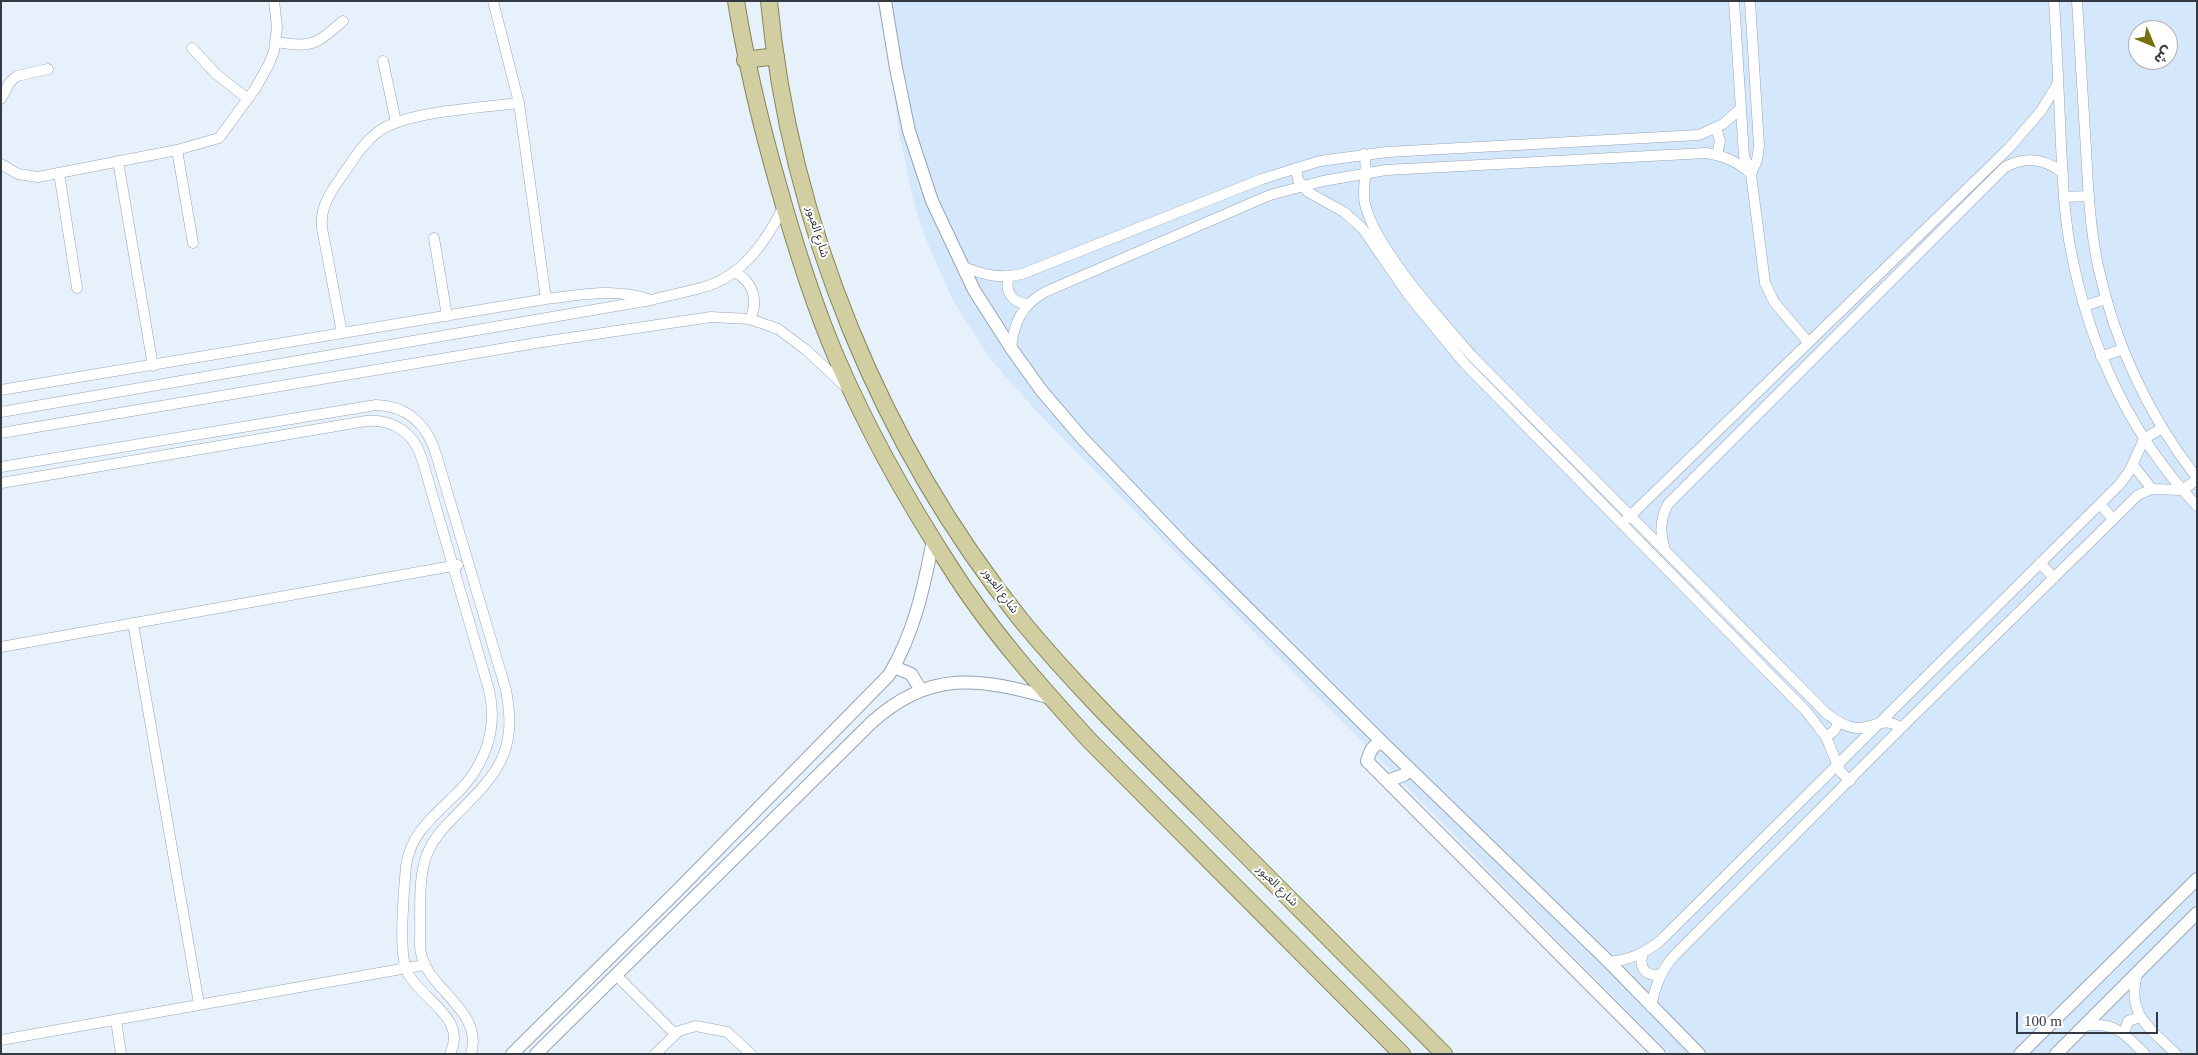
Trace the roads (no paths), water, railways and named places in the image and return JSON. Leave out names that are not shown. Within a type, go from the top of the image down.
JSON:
[{"type":"main road","name":"شارع العبور","points":[[736,1],[746,60],[784,206],[816,306],[853,395],[890,468],[934,540],[976,604],[1051,698],[1090,742],[1402,1054]]},
{"type":"main road","name":"شارع العبور","points":[[769,1],[776,56],[794,155],[815,228],[838,295],[885,404],[930,487],[960,534],[1020,618],[1088,697],[1444,1054]]},
{"type":"main road","points":[[746,60],[776,56]]},
{"type":"street","points":[[1,164],[18,174],[29,177],[177,150],[219,138],[248,99],[269,64],[276,42],[277,27],[274,1]]},
{"type":"street","points":[[493,1],[519,103],[546,299]]},
{"type":"street","points":[[885,1],[899,84],[916,155],[938,216],[984,306],[1041,390],[1082,438],[1185,546],[1383,743],[1608,962],[1698,1054]]},
{"type":"street","points":[[1734,1],[1744,156],[1751,174],[1765,283],[1774,302],[1808,342]]},
{"type":"street","points":[[1750,1],[1759,146],[1757,160],[1751,174]]},
{"type":"street","points":[[2054,1],[2064,197],[2071,251],[2084,306],[2102,357],[2118,392],[2144,439],[2166,472],[2197,506]]},
{"type":"street","points":[[1651,1006],[1656,983],[1674,956],[2138,494],[2152,488],[2182,490],[2197,479],[2162,428],[2147,402],[2123,349],[2106,299],[2095,248],[2089,196],[2077,1]]},
{"type":"street","points":[[276,42],[302,46],[313,44],[322,40],[344,21]]},
{"type":"street","points":[[192,48],[216,74],[248,99]]},
{"type":"street","points":[[382,61],[396,122]]},
{"type":"street","points":[[1,99],[10,82],[17,76],[48,69]]},
{"type":"street","points":[[1627,520],[2031,124],[2058,84]]},
{"type":"street","points":[[342,333],[322,228],[322,208],[328,195],[363,146],[379,131],[396,122],[417,116],[519,103]]},
{"type":"street","points":[[962,266],[988,276],[1009,277],[1296,168],[1335,158],[1364,154],[1453,148],[1596,142],[1699,134],[1716,128],[1740,109]]},
{"type":"street","points":[[1716,128],[1720,141],[1717,155]]},
{"type":"street","points":[[1596,142],[1596,159]]},
{"type":"street","points":[[1526,145],[1527,162]]},
{"type":"street","points":[[1453,148],[1454,165]]},
{"type":"street","points":[[177,150],[194,242]]},
{"type":"street","points":[[1011,348],[1015,325],[1019,316],[1035,298],[1054,288],[1270,196],[1302,186],[1386,170],[1706,153],[1738,162],[1751,174]]},
{"type":"street","points":[[1364,154],[1363,193],[1368,213],[1390,253],[1431,308],[1514,407]]},
{"type":"street","points":[[1665,551],[1660,532],[1661,522],[1668,504],[1990,181],[2005,167],[2024,160],[2045,162],[2063,173]]},
{"type":"street","points":[[118,161],[153,366]]},
{"type":"street","points":[[1296,168],[1298,180],[1302,186],[1313,196],[1337,208],[1353,219],[1368,236],[1408,296],[1436,331],[1627,520],[1814,719],[1826,737],[1837,766],[1850,781]]},
{"type":"street","points":[[59,173],[77,288]]},
{"type":"street","points":[[1982,173],[1990,181]]},
{"type":"street","points":[[2064,197],[2089,196]]},
{"type":"street","points":[[1,412],[651,300],[706,287],[734,272],[761,245],[784,206]]},
{"type":"street","points":[[1353,219],[1368,213]]},
{"type":"street","points":[[434,238],[446,316]]},
{"type":"street","points":[[734,272],[744,278],[753,292],[754,308],[750,319]]},
{"type":"street","points":[[1009,277],[1007,285],[1009,294],[1019,303],[1028,304]]},
{"type":"street","points":[[1,390],[546,299],[609,292],[625,293],[651,300]]},
{"type":"street","points":[[1857,295],[1866,305]]},
{"type":"street","points":[[2084,306],[2106,299]]},
{"type":"street","points":[[1,433],[619,330],[711,317],[750,319],[778,329],[792,338],[853,395]]},
{"type":"street","points":[[2102,357],[2123,349]]},
{"type":"street","points":[[1,467],[384,406],[398,409],[418,421],[428,434],[435,448],[467,563],[506,690],[510,718],[510,730],[505,754],[494,776],[443,828],[428,850],[423,868],[420,948],[424,965],[430,976],[470,1023],[473,1036],[471,1054]]},
{"type":"street","points":[[318,415],[320,429]]},
{"type":"street","points":[[1,483],[374,420],[398,426],[411,437],[422,459],[489,690],[493,720],[489,743],[474,773],[453,798],[424,824],[409,852],[405,879],[403,952],[406,968],[414,983],[445,1014],[451,1024],[454,1040],[450,1054]]},
{"type":"street","points":[[1608,962],[1622,961],[1643,953],[1660,941],[1837,766],[1878,722],[2124,480],[2133,465],[2144,439],[2162,428]]},
{"type":"street","points":[[14,465],[17,480]]},
{"type":"street","points":[[2133,465],[2152,488]]},
{"type":"street","points":[[2100,504],[2114,519]]},
{"type":"street","points":[[1627,520],[1665,551],[1806,696],[1838,722],[1854,728],[1862,728],[1878,722],[1890,722],[1901,728]]},
{"type":"street","points":[[512,1054],[872,694],[894,667],[920,601],[934,540]]},
{"type":"street","points":[[1,647],[467,563]]},
{"type":"street","points":[[2040,563],[2054,578]]},
{"type":"street","points":[[133,624],[199,1004]]},
{"type":"street","points":[[894,667],[911,674],[921,690]]},
{"type":"street","points":[[536,1054],[871,723],[896,703],[921,690],[956,682],[981,682],[1012,687],[1051,698]]},
{"type":"street","points":[[1799,704],[1806,696]]},
{"type":"street","points":[[1826,737],[1834,731],[1838,722]]},
{"type":"street","points":[[1383,743],[1371,748],[1367,761],[1659,1054]]},
{"type":"street","points":[[1388,781],[1404,775],[1410,769]]},
{"type":"street","points":[[2020,1054],[2197,879]]},
{"type":"street","points":[[2056,1054],[2197,914]]},
{"type":"street","points":[[1643,953],[1641,964],[1645,971],[1652,975],[1661,974]]},
{"type":"street","points":[[1,1040],[424,965]]},
{"type":"street","points":[[2137,974],[2134,996],[2140,1017],[2176,1054]]},
{"type":"street","points":[[616,975],[675,1034]]},
{"type":"street","points":[[2124,1033],[2128,1021],[2140,1017]]},
{"type":"street","points":[[116,1020],[121,1054]]},
{"type":"street","points":[[655,1054],[675,1034],[684,1028],[696,1026],[726,1032],[751,1054]]},
{"type":"street","points":[[2084,1026],[2105,1026],[2124,1033],[2145,1054]]}]
